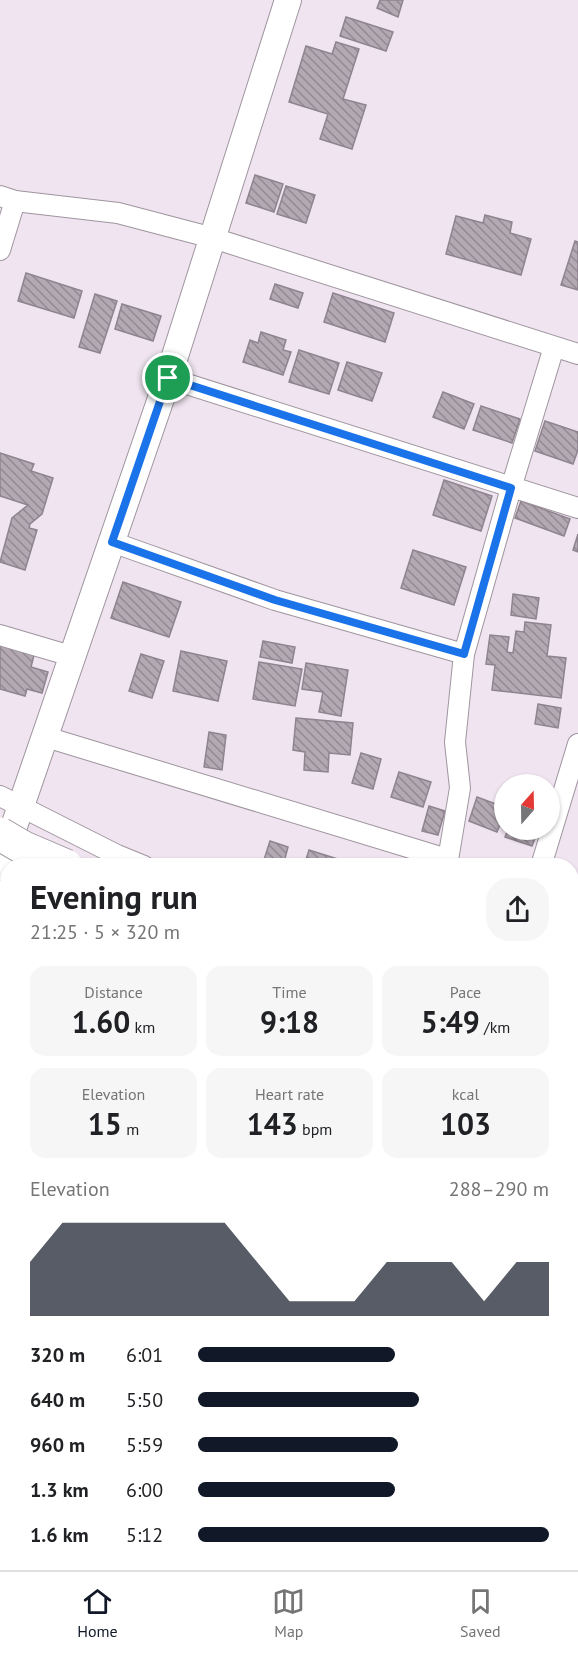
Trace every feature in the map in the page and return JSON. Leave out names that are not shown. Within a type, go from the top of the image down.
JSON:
[{"type":"highway","points":[[0,834],[47,858]]},
{"type":"street","points":[[1,858],[10,802],[46,737],[71,656],[168,378],[288,0]]},
{"type":"street","points":[[0,250],[8,199],[118,213],[213,238],[578,354]]},
{"type":"street","points":[[448,858],[460,788],[455,742],[464,654],[554,347]]},
{"type":"street","points":[[168,378],[578,508]]},
{"type":"street","points":[[112,542],[275,600],[464,654]]},
{"type":"street","points":[[0,635],[71,656]]},
{"type":"street","points":[[46,737],[434,858]]},
{"type":"street","points":[[544,858],[578,744]]},
{"type":"street","points":[[10,802],[124,858]]},
{"type":"building","points":[[380,0],[403,0],[398,17],[377,8]]},
{"type":"building","points":[[346,17],[393,32],[386,51],[340,36]]},
{"type":"building","points":[[336,42],[359,49],[343,99],[366,105],[352,149],[320,139],[328,114],[289,102],[306,46],[332,54]]},
{"type":"building","points":[[255,175],[283,184],[274,212],[246,203]]},
{"type":"building","points":[[286,186],[315,195],[306,223],[277,214]]},
{"type":"building","points":[[485,215],[512,222],[510,233],[531,239],[521,275],[446,254],[456,216],[483,223]]},
{"type":"building","points":[[575,241],[578,242],[578,290],[561,285]]},
{"type":"building","points":[[26,273],[82,291],[74,318],[18,301]]},
{"type":"building","points":[[275,284],[303,293],[298,308],[270,299]]},
{"type":"building","points":[[333,293],[394,313],[385,342],[324,322]]},
{"type":"building","points":[[95,294],[117,301],[100,353],[79,347]]},
{"type":"building","points":[[122,304],[161,316],[153,341],[115,329]]},
{"type":"building","points":[[261,332],[286,340],[283,350],[291,352],[283,375],[243,362],[250,340],[258,343]]},
{"type":"building","points":[[299,350],[339,363],[329,394],[289,382]]},
{"type":"building","points":[[347,362],[382,373],[372,401],[338,390]]},
{"type":"building","points":[[443,392],[474,404],[464,429],[433,417]]},
{"type":"building","points":[[481,406],[520,419],[512,443],[473,430]]},
{"type":"building","points":[[545,421],[578,432],[578,450],[573,464],[535,451]]},
{"type":"building","points":[[0,453],[34,464],[31,471],[53,478],[42,514],[30,524],[29,528],[37,530],[25,570],[0,562],[12,518],[28,505],[0,496]]},
{"type":"building","points":[[444,480],[492,496],[481,531],[433,515]]},
{"type":"building","points":[[521,501],[570,519],[564,536],[515,518]]},
{"type":"building","points":[[578,534],[578,552],[573,550]]},
{"type":"building","points":[[413,550],[466,567],[454,605],[401,588]]},
{"type":"building","points":[[123,582],[181,602],[169,637],[111,618]]},
{"type":"building","points":[[513,594],[539,598],[536,619],[511,615]]},
{"type":"building","points":[[525,622],[551,625],[547,656],[566,658],[561,698],[492,690],[495,665],[486,664],[490,635],[509,637],[507,652],[513,653],[516,631],[524,632]]},
{"type":"building","points":[[263,641],[295,647],[292,663],[260,657]]},
{"type":"building","points":[[0,645],[34,655],[31,667],[48,672],[42,693],[27,689],[25,696],[0,689]]},
{"type":"building","points":[[181,651],[227,661],[218,701],[173,691]]},
{"type":"building","points":[[141,654],[164,661],[152,698],[129,691]]},
{"type":"building","points":[[259,662],[302,669],[295,706],[253,699]]},
{"type":"building","points":[[306,663],[348,670],[341,716],[319,712],[323,692],[302,689]]},
{"type":"building","points":[[538,704],[561,708],[558,728],[535,724]]},
{"type":"building","points":[[296,718],[353,723],[350,755],[329,753],[328,772],[304,770],[305,752],[293,750]]},
{"type":"building","points":[[209,732],[226,735],[222,770],[204,767]]},
{"type":"building","points":[[361,753],[381,759],[373,789],[352,783]]},
{"type":"building","points":[[399,772],[431,782],[423,807],[391,797]]},
{"type":"building","points":[[477,797],[494,803],[494,831],[469,821]]},
{"type":"building","points":[[429,806],[445,811],[438,835],[422,831]]},
{"type":"building","points":[[514,840],[534,840],[532,846]]},
{"type":"building","points":[[270,841],[288,847],[285,858],[265,858]]},
{"type":"building","points":[[309,850],[334,858],[306,858]]},
{"type":"route","points":[[168,378],[511,488],[464,654],[275,600],[112,542],[168,378]]}]
